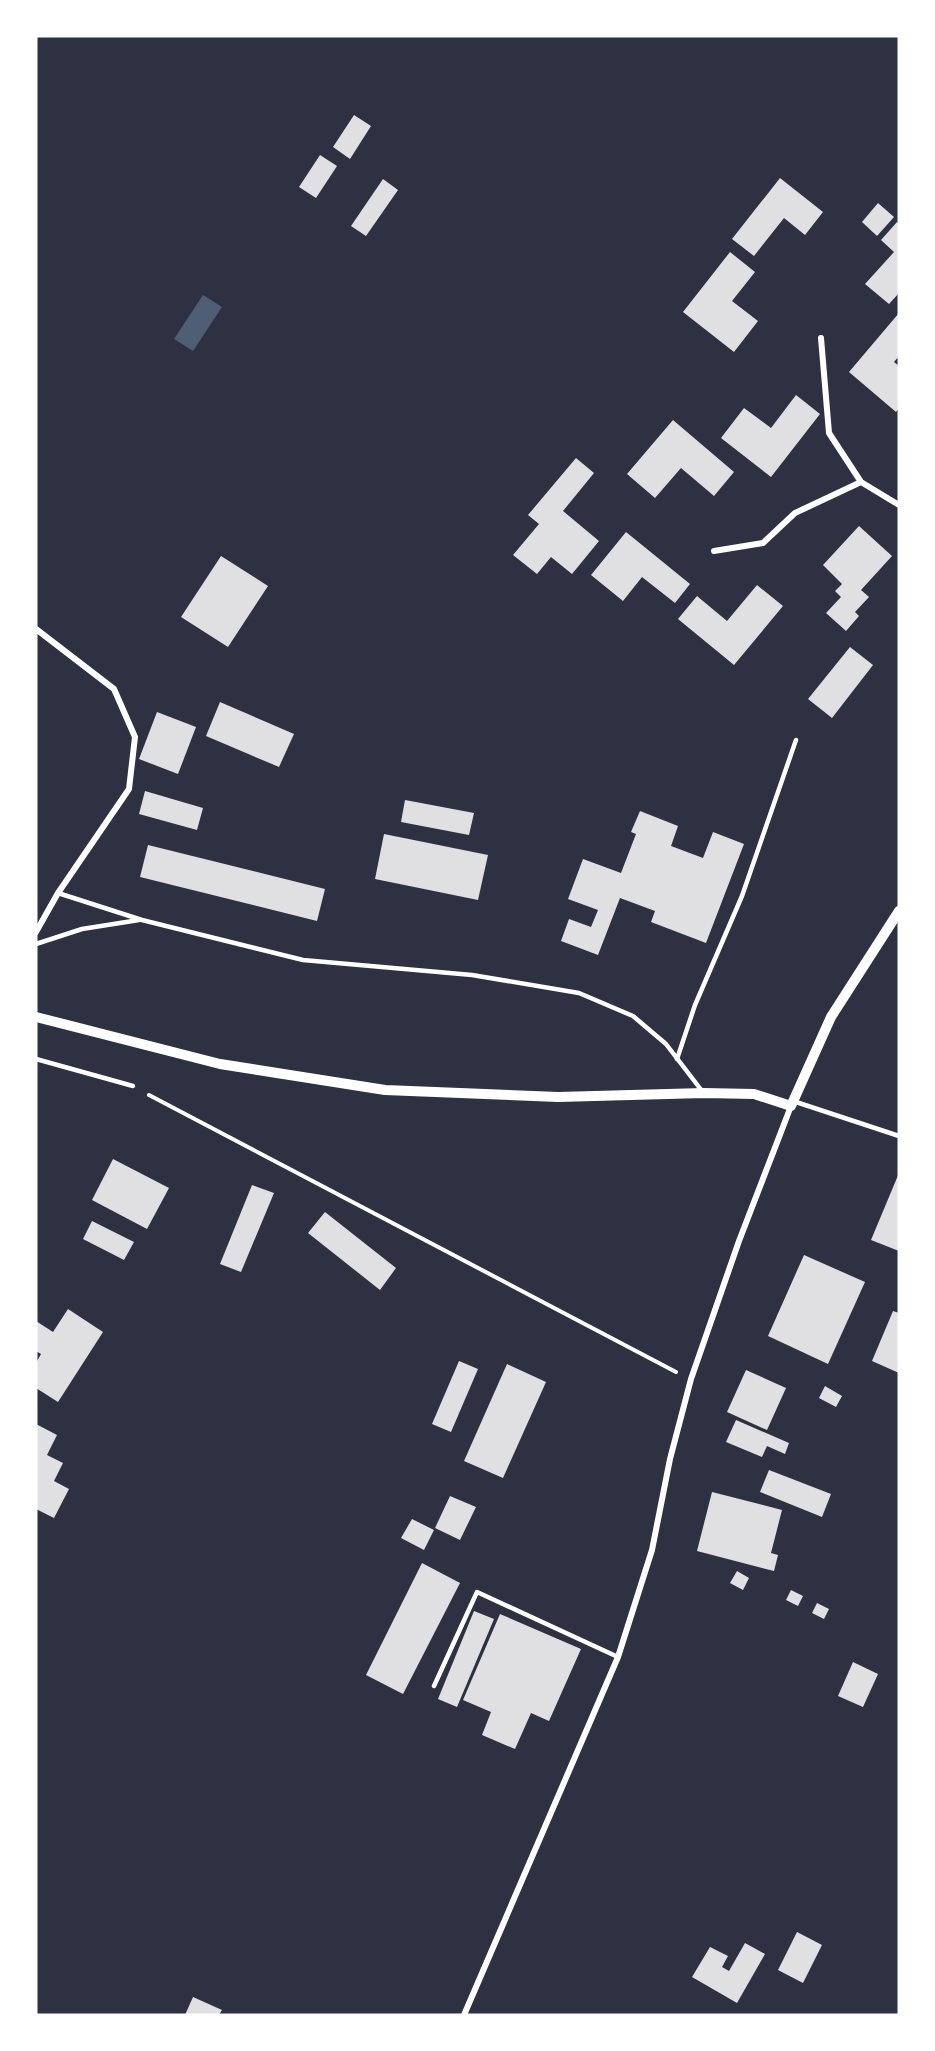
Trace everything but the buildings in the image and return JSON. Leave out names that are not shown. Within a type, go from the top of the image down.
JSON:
[{"type":"street","points":[[821,338],[829,433],[861,482],[899,506]]},
{"type":"street","points":[[714,551],[763,543],[795,513],[861,482]]},
{"type":"street","points":[[36,629],[114,689],[135,737],[129,789],[58,893],[36,932]]},
{"type":"street","points":[[464,2015],[618,1657],[652,1550],[670,1459],[691,1379],[739,1241],[792,1104],[831,1017],[899,911]]},
{"type":"street","points":[[36,1017],[220,1064],[385,1090],[558,1098],[704,1093],[754,1094],[792,1104]]},
{"type":"lane","points":[[677,1059],[695,1005],[742,896],[796,740]]},
{"type":"lane","points":[[58,893],[142,920],[303,960],[472,975],[579,993],[633,1017],[666,1044],[704,1093]]},
{"type":"lane","points":[[36,944],[82,929],[142,920]]},
{"type":"lane","points":[[36,1059],[133,1086]]},
{"type":"lane","points":[[792,1104],[899,1136]]},
{"type":"lane","points":[[434,1686],[477,1592],[618,1657]]},
{"type":"path","points":[[133,1086],[691,1379]]},
{"type":"water","points":[[203,295],[222,307],[193,351],[174,339]]}]
